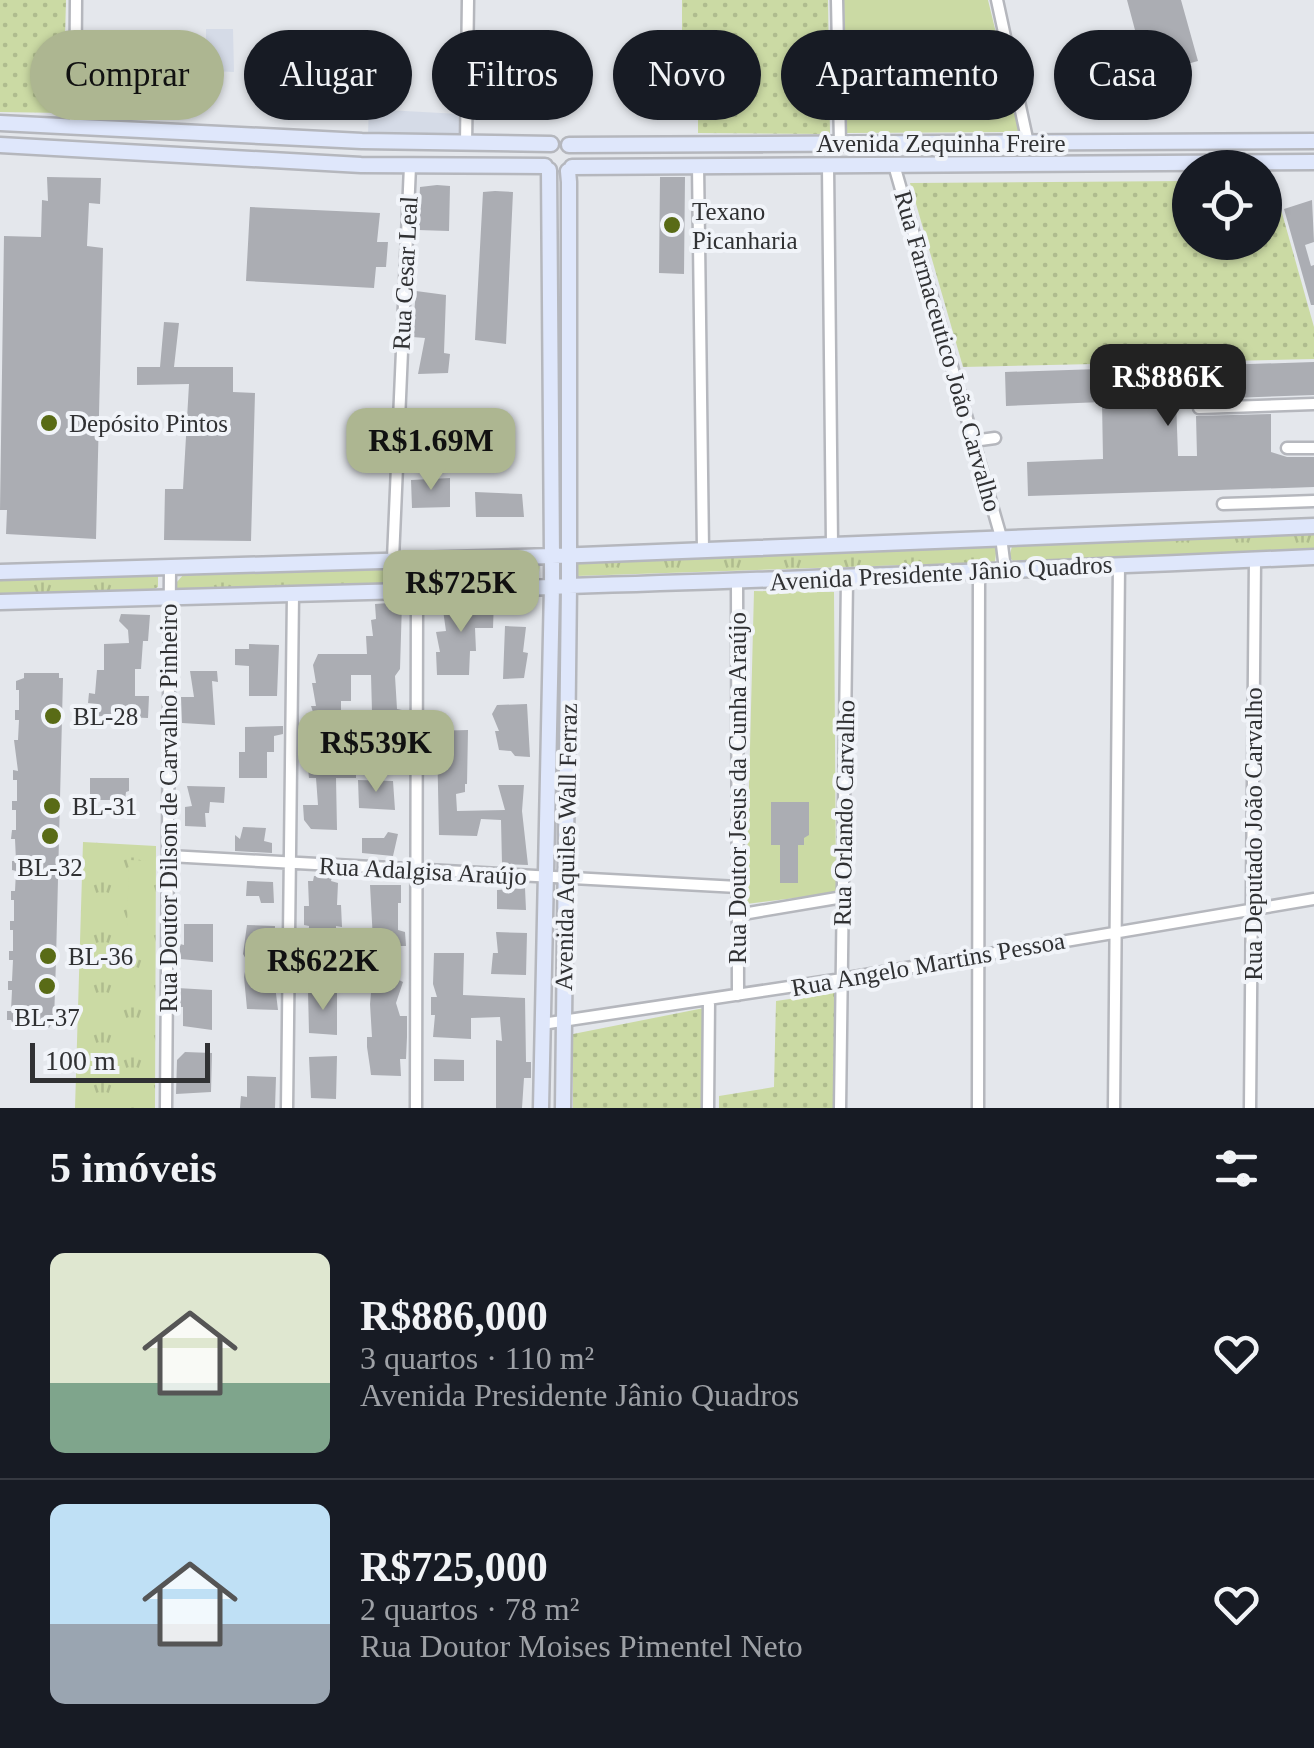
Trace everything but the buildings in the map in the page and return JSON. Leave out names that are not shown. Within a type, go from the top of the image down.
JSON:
[{"type":"main road","points":[[0,123],[466,144],[560,142],[569,146],[575,158],[570,169],[569,556],[560,586]]},
{"type":"main road","points":[[1268,141],[1270,150]]},
{"type":"main road","points":[[1296,162],[1290,148],[1297,141]]},
{"type":"main road","name":"Avenida Zequinha Freire","points":[[569,146],[1314,141]]},
{"type":"main road","points":[[0,144],[410,166],[547,168],[558,174],[570,169]]},
{"type":"main road","points":[[550,144],[543,156],[547,168],[542,294],[552,556],[560,586]]},
{"type":"main road","points":[[828,166],[838,158],[840,144]]},
{"type":"main road","name":"Avenida Zequinha Freire","points":[[1282,162],[1313,164]]},
{"type":"main road","name":"Avenida Zequinha Freire","points":[[570,169],[1172,163]]},
{"type":"main road","name":"Avenida Presidente Jânio Quadros","points":[[552,556],[1314,526]]},
{"type":"main road","points":[[0,572],[552,556]]},
{"type":"main road","name":"Avenida Presidente Jânio Quadros","points":[[2,605],[847,579],[1314,557]]},
{"type":"main road","name":"Avenida Aquiles Wall Ferraz","points":[[542,1108],[546,878],[560,586]]},
{"type":"main road","name":"Avenida Aquiles Wall Ferraz","points":[[560,586],[566,880],[563,1108]]},
{"type":"street","points":[[75,126],[76,0]]},
{"type":"street","points":[[466,144],[468,0]]},
{"type":"street","points":[[837,0],[840,144]]},
{"type":"street","points":[[997,0],[1028,143]]},
{"type":"street","points":[[698,165],[703,550]]},
{"type":"street","name":"Rua Farmaceutico João Carvalho","points":[[894,165],[1001,537],[1005,569]]},
{"type":"street","name":"Rua Cesar Leal","points":[[392,559],[410,166]]},
{"type":"street","points":[[828,166],[832,544]]},
{"type":"street","points":[[1199,408],[1314,404]]},
{"type":"street","points":[[973,441],[995,438]]},
{"type":"street","points":[[1287,448],[1314,448]]},
{"type":"street","points":[[981,467],[997,466]]},
{"type":"street","points":[[1222,504],[1314,501]]},
{"type":"street","name":"Rua Deputado João Carvalho","points":[[1250,1108],[1255,560]]},
{"type":"street","points":[[1114,1108],[1119,564]]},
{"type":"street","name":"Rua Doutor Dilson de Carvalho Pinheiro","points":[[166,1108],[170,568]]},
{"type":"street","points":[[978,1108],[979,570]]},
{"type":"street","name":"Rua Orlando Carvalho","points":[[840,1108],[847,579]]},
{"type":"street","name":"Rua Doutor Jesus da Cunha Araújo","points":[[736,582],[738,995]]},
{"type":"street","points":[[416,1108],[417,590]]},
{"type":"street","points":[[288,1108],[293,594]]},
{"type":"street","name":"Rua Adalgisa Araújo","points":[[169,856],[738,888]]},
{"type":"street","points":[[737,916],[843,897]]},
{"type":"street","name":"Rua Angelo Martins Pessoa","points":[[542,1024],[842,980],[1314,899]]},
{"type":"street","points":[[708,1000],[708,1108]]},
{"type":"shaded area","points":[[233,29],[234,72],[224,72],[224,30],[206,30]]},
{"type":"shaded area","points":[[412,111],[432,112],[432,120],[459,120],[459,138],[368,133],[369,120],[412,120]]},
{"type":"green space","points":[[0,0],[66,0],[65,30],[30,30],[30,112],[0,112]]},
{"type":"green space","points":[[682,0],[828,0],[828,30],[781,30],[781,120],[830,120],[830,134],[698,133],[698,120],[761,120],[761,30],[682,30]]},
{"type":"green space","points":[[844,0],[988,0],[995,30],[844,30]]},
{"type":"green space","points":[[846,120],[1017,120],[1020,132],[846,133]]},
{"type":"green space","points":[[1172,181],[1172,260],[1282,260],[1282,213],[1314,327],[1314,359],[963,367],[910,183]]},
{"type":"green space","points":[[1314,533],[1314,551],[1013,561],[1009,557],[1013,543]]},
{"type":"green space","points":[[997,545],[995,562],[576,576],[576,560]]},
{"type":"green space","points":[[536,559],[540,564],[538,581],[182,591],[176,583],[184,574]]},
{"type":"green space","points":[[158,573],[158,587],[152,590],[0,593],[0,574]]},
{"type":"green space","points":[[754,591],[834,592],[836,893],[746,904]]},
{"type":"green space","points":[[83,842],[156,846],[155,1108],[75,1108]]},
{"type":"green space","points":[[129,860],[153,861],[151,927],[127,927]]},
{"type":"green space","points":[[837,992],[834,1108],[719,1108],[719,1096],[774,1087],[776,1001]]},
{"type":"green space","points":[[704,1008],[702,1108],[573,1108],[573,1034]]},
{"type":"place","name":"Texano Picanharia","points":[[672,225]]},
{"type":"place","name":"Depósito Pintos","points":[[49,423]]},
{"type":"place","name":"BL-28","points":[[53,716]]},
{"type":"place","name":"BL-31","points":[[52,806]]},
{"type":"place","name":"BL-32","points":[[50,836]]},
{"type":"place","name":"BL-36","points":[[48,956]]},
{"type":"place","name":"BL-37","points":[[47,986]]}]
